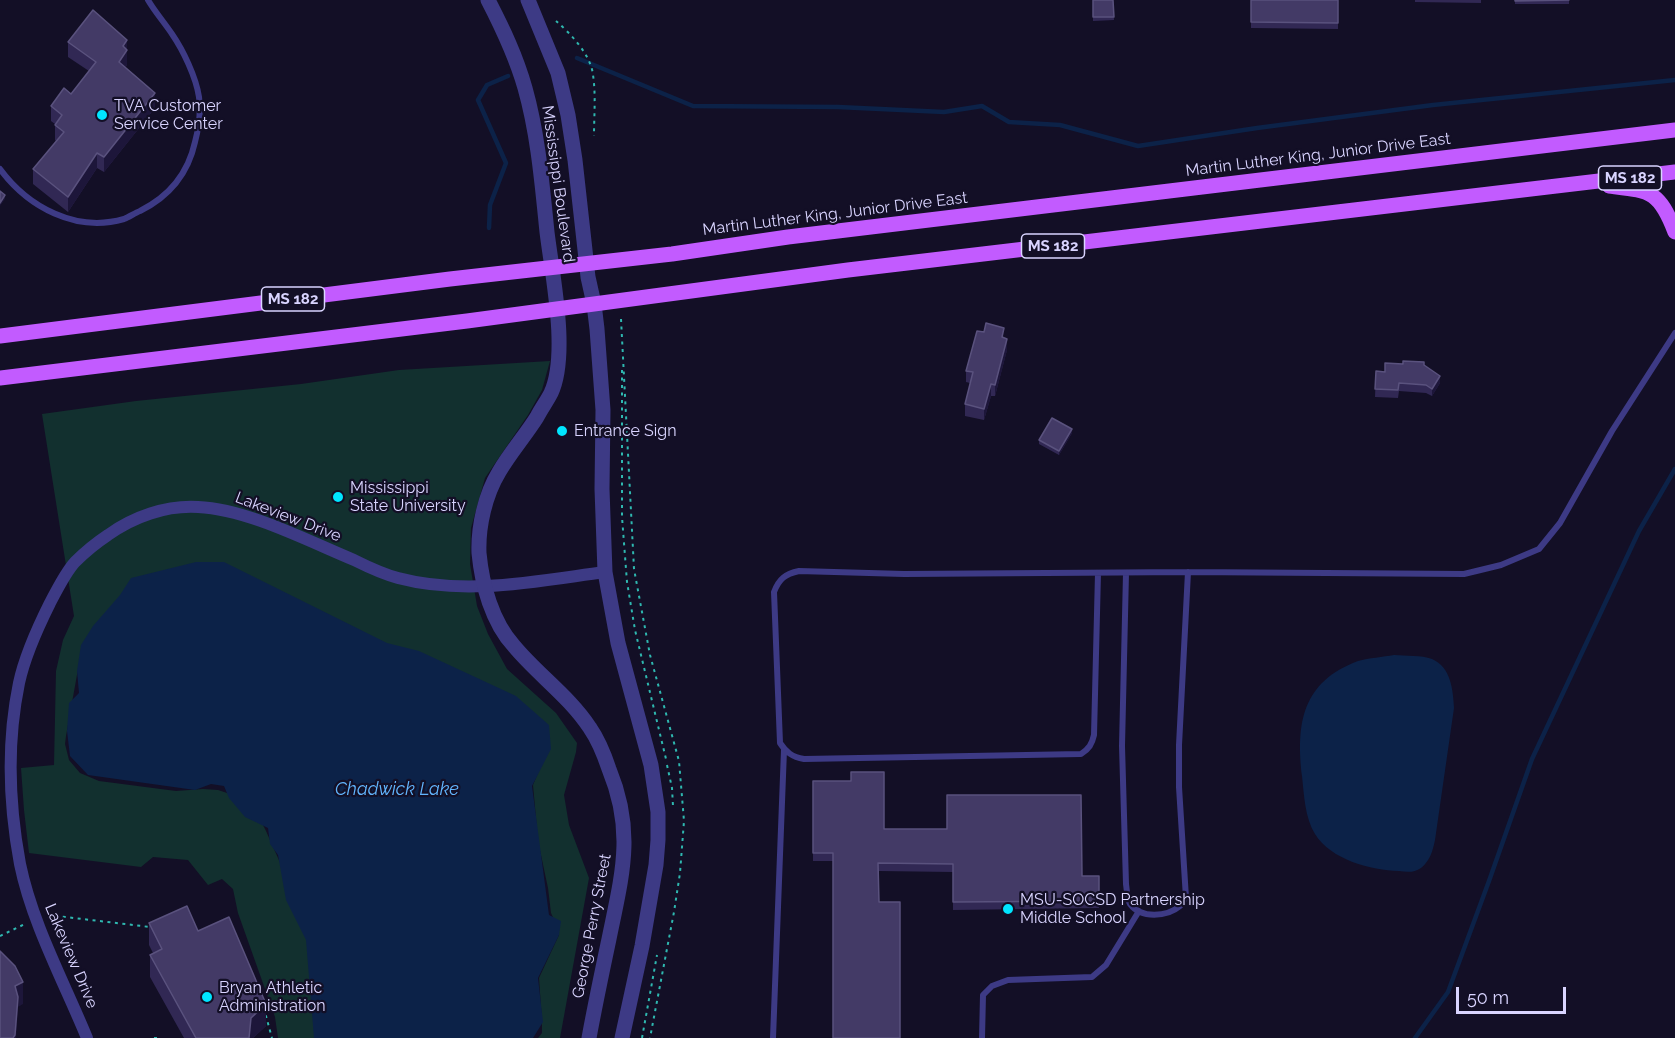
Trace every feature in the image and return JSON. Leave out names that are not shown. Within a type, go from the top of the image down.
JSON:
[{"type":"main road","name":"Martin Luther King, Junior Drive East","points":[[0,336],[1675,130]]},
{"type":"main road","name":"MS 182","points":[[0,378],[860,269],[1675,172]]},
{"type":"main road","points":[[1585,183],[1644,190],[1667,210],[1675,232]]},
{"type":"street","name":"Mississippi Boulevard","points":[[488,0],[509,42],[532,117],[556,309]]},
{"type":"street","name":"Mississippi Boulevard","points":[[528,0],[558,73],[568,115],[588,276],[594,304]]},
{"type":"street","points":[[594,304],[603,410],[605,572],[618,643],[651,765],[658,812],[656,866],[622,1038]]},
{"type":"street","name":"George Perry Street","points":[[556,309],[559,358],[551,393],[497,474],[482,517],[479,549],[485,587],[495,618],[513,646],[567,699],[592,730],[620,799],[624,860],[589,1038]]},
{"type":"street","name":"Lakeview Drive","points":[[87,1038],[30,902],[20,864],[11,772],[13,727],[19,683],[27,654],[40,624],[73,564],[121,525],[170,508],[194,506],[217,508],[244,516],[396,578],[450,586],[485,587],[605,572]]},
{"type":"lane","points":[[0,169],[29,199],[44,209],[63,218],[91,223],[124,219],[155,204],[175,186],[191,159],[200,124],[199,96],[190,69],[174,36],[148,0]]},
{"type":"lane","points":[[1098,573],[1094,735],[1088,750],[1081,754],[804,759],[794,757],[784,750],[780,743],[774,592],[786,574],[799,571],[904,574],[1188,572],[1464,574],[1501,566],[1539,549],[1560,523],[1612,431],[1675,333]]},
{"type":"lane","points":[[1126,573],[1122,746],[1126,884],[1127,896],[1131,905],[1139,911],[1153,915],[1168,913],[1180,906],[1186,898],[1179,787],[1179,745],[1188,572]]},
{"type":"lane","points":[[773,1038],[784,750]]},
{"type":"lane","points":[[982,1038],[983,995],[992,986],[1008,980],[1092,977],[1106,965],[1139,911]]},
{"type":"path","points":[[556,21],[571,34],[593,73],[594,136]]},
{"type":"path","points":[[621,320],[634,569],[650,655],[679,761],[684,821],[674,912],[650,1038]]},
{"type":"path","points":[[0,936],[21,926],[57,916],[153,928]]},
{"type":"path","points":[[262,1018],[266,1016],[271,1037]]},
{"type":"path","points":[[154,1038],[159,1038]]},
{"type":"green space","points":[[550,361],[542,390],[528,415],[485,478],[471,528],[470,564],[477,606],[488,634],[507,669],[556,713],[577,743],[564,795],[569,825],[589,878],[560,1038],[538,1038],[542,1033],[539,978],[559,935],[551,913],[538,841],[533,785],[540,768],[82,647],[65,744],[69,760],[80,773],[99,781],[176,791],[218,790],[239,797],[256,811],[294,894],[311,941],[322,1038],[278,1038],[275,1017],[238,913],[233,889],[222,879],[208,885],[188,860],[153,857],[141,867],[29,853],[21,768],[54,765],[56,671],[63,640],[74,616],[42,414],[136,401],[301,384],[399,370]]},
{"type":"water","name":"Chadwick Lake","points":[[196,562],[224,562],[387,643],[419,651],[516,696],[549,725],[551,749],[532,786],[549,915],[561,921],[559,935],[538,978],[543,1022],[533,1038],[314,1038],[306,940],[286,900],[278,855],[270,844],[268,828],[245,817],[229,798],[224,786],[211,784],[195,790],[88,775],[70,756],[67,731],[69,703],[79,693],[77,671],[81,645],[93,626],[120,595],[131,578]]},
{"type":"water","points":[[1394,655],[1423,657],[1438,663],[1450,680],[1454,701],[1433,848],[1424,865],[1410,872],[1364,866],[1341,857],[1322,843],[1315,834],[1307,814],[1300,757],[1302,722],[1307,706],[1325,680],[1358,661]]},
{"type":"building","points":[[1093,0],[1113,0],[1114,17],[1093,17]]},
{"type":"building","points":[[1251,0],[1338,0],[1338,23],[1251,22]]},
{"type":"building","points":[[1515,0],[1569,0],[1515,1]]},
{"type":"building","name":"TVA Customer Service Center","points":[[93,10],[127,40],[123,46],[127,50],[119,62],[155,93],[104,157],[97,153],[68,197],[33,169],[64,132],[55,125],[62,115],[51,106],[64,88],[71,94],[96,62],[68,42]]},
{"type":"building","points":[[0,191],[5,195],[0,203]]},
{"type":"building","points":[[986,323],[1004,328],[1002,337],[1007,339],[995,385],[991,384],[984,409],[965,404],[973,372],[966,371],[977,331],[984,332]]},
{"type":"building","points":[[1403,361],[1424,362],[1424,365],[1440,376],[1432,389],[1426,385],[1399,383],[1398,390],[1375,389],[1376,371],[1385,372],[1385,363],[1403,364]]},
{"type":"building","points":[[1052,418],[1072,429],[1059,451],[1039,440]]},
{"type":"building","name":"MSU-SOCSD Partnership Middle School","points":[[851,772],[884,772],[884,829],[947,829],[947,795],[1081,795],[1082,876],[1099,876],[1099,901],[953,902],[953,864],[878,863],[879,902],[900,902],[900,1038],[833,1038],[833,853],[813,853],[813,781],[851,781]]},
{"type":"building","name":"Bryan Athletic Administration","points":[[187,906],[198,931],[229,917],[266,1004],[251,1018],[249,1038],[196,1038],[150,955],[162,949],[149,923]]},
{"type":"building","points":[[0,951],[15,966],[23,982],[15,986],[18,997],[13,1038],[0,1038]]},
{"type":"waterway","points":[[577,58],[693,106],[838,107],[944,112],[982,106],[1009,122],[1060,125],[1138,146],[1433,105],[1675,80]]},
{"type":"waterway","points":[[489,228],[490,205],[506,163],[478,100],[487,85],[508,76]]},
{"type":"waterway","points":[[1415,1038],[1448,992],[1532,759],[1639,531],[1675,469]]},
{"type":"place","name":"TVA Customer Service Center","points":[[102,115]]},
{"type":"place","name":"Entrance Sign","points":[[562,431]]},
{"type":"place","name":"Mississippi State University","points":[[338,497]]},
{"type":"place","name":"MSU-SOCSD Partnership Middle School","points":[[1008,909]]},
{"type":"place","name":"Bryan Athletic Administration","points":[[207,997]]}]
